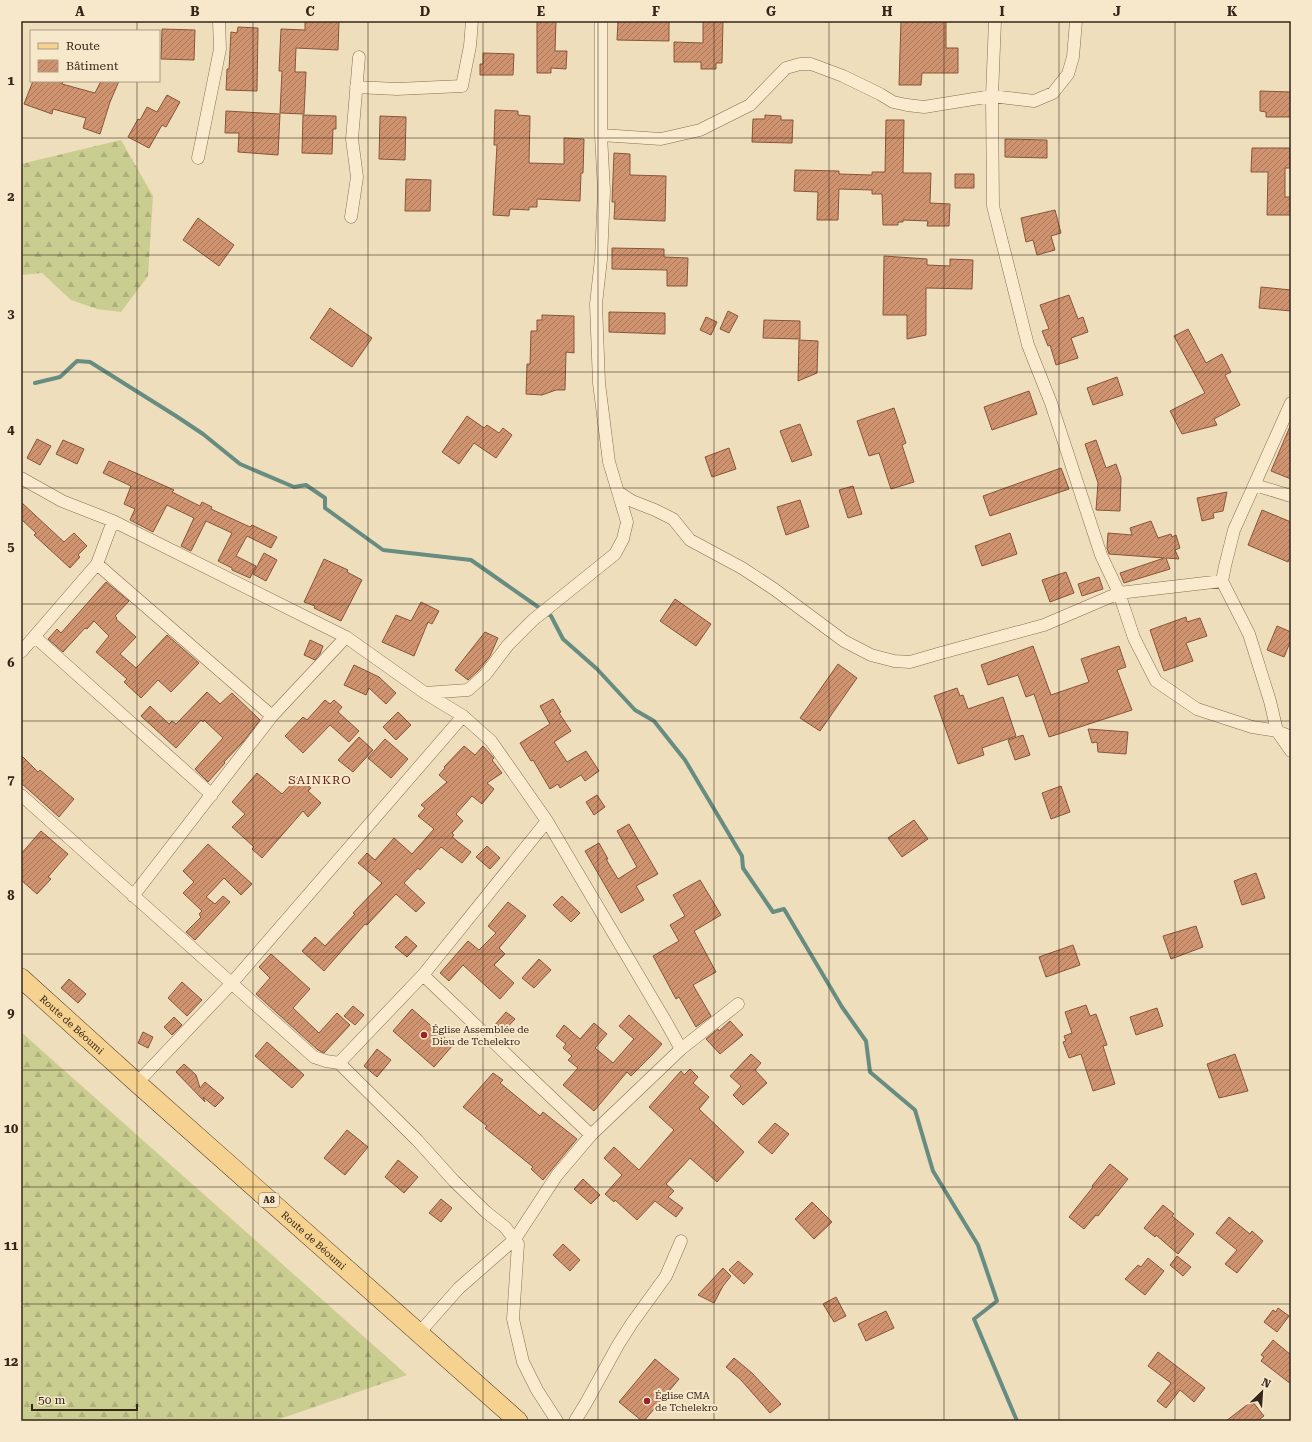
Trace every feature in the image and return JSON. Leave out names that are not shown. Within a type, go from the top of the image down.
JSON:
[{"type":"main road","name":"Route de Béoumi","points":[[21,978],[518,1421]]},
{"type":"street","points":[[198,158],[220,49],[219,21]]},
{"type":"street","points":[[356,87],[397,89],[462,86],[470,46],[472,21]]},
{"type":"street","points":[[425,693],[468,690],[485,675],[508,645],[533,620],[615,554],[623,539],[627,522],[609,462],[599,383],[596,304],[601,259],[604,191],[601,135],[602,21]]},
{"type":"street","points":[[995,21],[992,96],[993,206],[1028,345],[1051,403],[1101,555],[1119,593],[1134,638],[1156,682],[1202,711],[1252,727],[1277,731],[1291,737]]},
{"type":"street","points":[[601,135],[661,139],[700,130],[750,105],[786,68],[800,64],[811,64],[868,88],[893,102],[907,105],[924,107],[992,96],[1034,100],[1053,93],[1068,74],[1073,56],[1076,21]]},
{"type":"street","points":[[351,217],[357,177],[352,139],[359,57]]},
{"type":"street","points":[[1291,403],[1234,530],[1222,581],[1249,634],[1270,701],[1277,731],[1291,751]]},
{"type":"street","points":[[21,478],[62,500],[113,520],[346,637],[425,693],[462,716],[491,741],[547,821],[681,1050]]},
{"type":"street","points":[[1255,485],[1291,496]]},
{"type":"street","points":[[618,492],[632,501],[673,519],[690,540],[742,568],[844,641],[871,655],[894,661],[910,662],[941,652],[1044,625],[1119,593],[1222,581]]},
{"type":"street","points":[[21,652],[97,564],[113,520]]},
{"type":"street","points":[[97,564],[272,716]]},
{"type":"street","points":[[35,637],[212,795]]},
{"type":"street","points":[[133,896],[272,716],[346,637]]},
{"type":"street","points":[[137,1083],[231,984],[462,716]]},
{"type":"street","points":[[21,795],[314,1057],[339,1063],[417,1140],[454,1181],[486,1212],[506,1227],[518,1244],[513,1319],[523,1362],[537,1390],[556,1421]]},
{"type":"street","points":[[339,1063],[423,975],[547,821]]},
{"type":"street","points":[[423,975],[591,1135]]},
{"type":"street","points":[[419,1333],[459,1288],[516,1240],[557,1175],[591,1135],[681,1050],[738,1004]]},
{"type":"street","points":[[575,1421],[618,1345],[666,1276],[681,1241]]},
{"type":"green space","points":[[121,140],[153,196],[148,276],[121,312],[97,309],[71,300],[42,273],[21,275],[21,164]]},
{"type":"green space","points":[[21,1032],[407,1375],[274,1421],[21,1421]]},
{"type":"building","points":[[305,21],[339,21],[338,50],[296,48],[295,72],[306,72],[304,114],[280,113],[282,71],[279,71],[281,29],[305,30]]},
{"type":"building","points":[[537,21],[556,21],[555,51],[567,51],[566,69],[551,68],[551,73],[537,73]]},
{"type":"building","points":[[618,21],[669,21],[669,41],[617,40]]},
{"type":"building","points":[[703,21],[723,21],[722,63],[716,63],[716,69],[701,69],[701,62],[674,62],[674,42],[703,43]]},
{"type":"building","points":[[901,21],[946,21],[946,48],[958,48],[958,73],[922,73],[921,85],[899,85]]},
{"type":"building","points":[[238,27],[258,28],[257,91],[226,90],[231,32],[237,33]]},
{"type":"building","points":[[162,29],[195,30],[194,60],[161,59]]},
{"type":"building","points":[[483,53],[514,54],[513,75],[480,75],[480,64],[483,64]]},
{"type":"building","points":[[33,82],[63,82],[62,84],[95,93],[100,82],[119,82],[110,102],[100,134],[83,128],[86,118],[53,109],[52,114],[24,104]]},
{"type":"building","points":[[1260,91],[1291,92],[1291,117],[1266,117],[1266,112],[1260,111]]},
{"type":"building","points":[[167,95],[180,102],[166,127],[162,125],[149,148],[128,137],[147,107],[157,112]]},
{"type":"building","points":[[495,110],[518,111],[518,115],[530,116],[529,163],[564,164],[564,138],[584,139],[580,201],[537,199],[537,207],[529,207],[529,210],[510,209],[509,216],[493,215],[497,145],[494,145]]},
{"type":"building","points":[[226,111],[280,114],[278,155],[238,152],[239,133],[225,133]]},
{"type":"building","points":[[303,115],[336,116],[336,129],[333,129],[332,154],[302,153]]},
{"type":"building","points":[[765,115],[781,116],[781,120],[793,120],[792,143],[752,142],[753,119],[765,119]]},
{"type":"building","points":[[380,116],[406,117],[405,160],[379,159]]},
{"type":"building","points":[[886,120],[904,120],[903,173],[931,173],[930,203],[950,204],[949,226],[927,226],[928,221],[903,220],[903,222],[898,222],[898,225],[883,225],[882,194],[872,194],[872,190],[839,189],[838,220],[817,220],[818,192],[794,191],[795,170],[839,171],[839,174],[872,175],[872,172],[885,172]]},
{"type":"building","points":[[1005,139],[1047,140],[1047,158],[1005,157]]},
{"type":"building","points":[[1252,148],[1290,148],[1290,168],[1285,168],[1285,197],[1291,197],[1291,215],[1267,215],[1268,172],[1251,172]]},
{"type":"building","points":[[614,153],[630,154],[630,175],[666,176],[665,221],[614,219],[615,202],[612,202]]},
{"type":"building","points":[[955,174],[974,174],[974,188],[955,188]]},
{"type":"building","points":[[406,179],[431,180],[430,211],[405,211]]},
{"type":"building","points":[[1055,210],[1061,233],[1051,236],[1055,250],[1037,255],[1033,240],[1026,242],[1021,218]]},
{"type":"building","points":[[198,218],[234,245],[219,266],[183,240]]},
{"type":"building","points":[[612,248],[664,249],[664,257],[688,258],[687,286],[667,286],[667,270],[612,269]]},
{"type":"building","points":[[884,256],[927,259],[927,265],[950,266],[950,259],[973,260],[972,289],[926,288],[926,335],[907,339],[907,315],[883,315]]},
{"type":"building","points":[[1261,287],[1291,290],[1291,311],[1259,308]]},
{"type":"building","points":[[1069,295],[1078,319],[1083,317],[1088,332],[1071,338],[1078,358],[1056,365],[1050,345],[1048,346],[1042,331],[1049,329],[1040,305]]},
{"type":"building","points":[[330,308],[372,338],[352,367],[310,338]]},
{"type":"building","points":[[728,311],[738,316],[729,333],[720,329]]},
{"type":"building","points":[[609,312],[665,313],[665,334],[609,332]]},
{"type":"building","points":[[542,315],[574,316],[574,353],[566,352],[565,390],[556,390],[542,395],[526,394],[527,364],[530,364],[531,331],[537,331],[537,320],[542,320]]},
{"type":"building","points":[[706,317],[717,322],[711,335],[700,330]]},
{"type":"building","points":[[764,320],[800,321],[800,339],[763,338]]},
{"type":"building","points":[[1188,329],[1206,363],[1222,354],[1231,372],[1225,375],[1240,405],[1214,419],[1217,425],[1182,434],[1170,411],[1205,393],[1174,336]]},
{"type":"building","points":[[799,340],[818,341],[817,373],[798,381]]},
{"type":"building","points":[[1117,377],[1123,395],[1093,405],[1087,388]]},
{"type":"building","points":[[1029,391],[1037,414],[992,430],[984,407]]},
{"type":"building","points":[[894,408],[906,443],[902,445],[914,482],[891,489],[879,453],[869,456],[857,421]]},
{"type":"building","points":[[467,416],[484,428],[487,425],[499,433],[503,428],[512,435],[496,458],[474,443],[459,464],[442,452]]},
{"type":"building","points":[[800,424],[812,455],[792,462],[780,431]]},
{"type":"building","points":[[1291,424],[1291,479],[1271,471]]},
{"type":"building","points":[[37,439],[51,446],[40,465],[27,458]]},
{"type":"building","points":[[63,440],[84,449],[77,464],[56,454]]},
{"type":"building","points":[[1096,440],[1106,468],[1116,464],[1121,478],[1120,511],[1096,510],[1098,483],[1085,444]]},
{"type":"building","points":[[729,448],[736,469],[712,477],[705,457]]},
{"type":"building","points":[[109,461],[174,490],[172,492],[200,506],[202,502],[212,507],[211,509],[250,527],[252,525],[277,537],[271,548],[247,536],[236,556],[256,566],[250,578],[232,570],[232,568],[218,561],[232,533],[206,521],[191,551],[181,546],[194,518],[167,505],[153,532],[130,520],[135,509],[124,504],[131,486],[103,473]]},
{"type":"building","points":[[1061,468],[1069,489],[990,516],[983,496]]},
{"type":"building","points":[[853,486],[862,514],[848,518],[839,490]]},
{"type":"building","points":[[1227,492],[1223,511],[1213,513],[1214,518],[1202,521],[1197,498]]},
{"type":"building","points":[[800,500],[809,527],[786,535],[777,507]]},
{"type":"building","points":[[21,502],[64,542],[74,533],[87,546],[78,555],[80,557],[70,568],[34,535],[36,533],[21,519]]},
{"type":"building","points":[[1262,510],[1291,522],[1291,555],[1288,562],[1248,545]]},
{"type":"building","points":[[1151,521],[1158,538],[1171,534],[1172,537],[1176,535],[1180,548],[1175,550],[1179,559],[1166,558],[1170,569],[1124,583],[1120,573],[1164,558],[1109,554],[1107,548],[1108,533],[1132,535],[1130,528]]},
{"type":"building","points":[[1010,533],[1017,554],[982,566],[975,546]]},
{"type":"building","points":[[264,553],[277,560],[266,581],[253,574]]},
{"type":"building","points":[[324,559],[348,570],[347,572],[362,580],[341,621],[314,608],[315,606],[304,602]]},
{"type":"building","points":[[1066,572],[1074,593],[1050,602],[1042,580]]},
{"type":"building","points":[[1099,577],[1103,589],[1082,596],[1078,584]]},
{"type":"building","points":[[106,582],[129,601],[115,616],[117,618],[116,619],[136,637],[120,654],[136,668],[167,635],[199,663],[171,692],[158,680],[141,698],[124,682],[127,679],[96,652],[109,636],[94,621],[87,629],[85,628],[63,652],[48,639],[57,629],[61,633]]},
{"type":"building","points":[[675,599],[711,624],[696,646],[660,621]]},
{"type":"building","points":[[421,602],[439,611],[432,624],[428,622],[414,656],[382,642],[396,615],[411,621]]},
{"type":"building","points":[[1186,617],[1187,622],[1200,618],[1207,636],[1186,643],[1193,661],[1164,671],[1150,630]]},
{"type":"building","points":[[1277,626],[1291,632],[1291,640],[1284,657],[1267,650]]},
{"type":"building","points":[[485,632],[498,638],[490,656],[479,670],[468,680],[455,670]]},
{"type":"building","points":[[310,640],[323,646],[320,654],[315,660],[304,655]]},
{"type":"building","points":[[1033,646],[1051,695],[1089,682],[1081,659],[1119,646],[1126,667],[1117,670],[1132,710],[1049,737],[1034,694],[1026,697],[1018,675],[988,685],[981,665]]},
{"type":"building","points":[[838,664],[857,678],[820,731],[800,718]]},
{"type":"building","points":[[354,665],[379,677],[396,693],[386,704],[369,688],[366,695],[344,685]]},
{"type":"building","points":[[957,688],[960,696],[963,695],[968,709],[1003,697],[1016,736],[982,748],[984,755],[958,764],[934,696]]},
{"type":"building","points":[[207,692],[220,704],[232,693],[260,720],[208,782],[195,769],[223,738],[204,720],[203,722],[201,720],[176,748],[141,716],[150,706],[169,724],[172,721],[176,724]]},
{"type":"building","points":[[553,699],[561,712],[559,713],[571,731],[554,742],[567,762],[586,751],[599,771],[585,781],[581,775],[560,788],[558,784],[550,789],[533,760],[531,761],[520,743],[550,724],[540,706]]},
{"type":"building","points":[[325,700],[330,704],[334,700],[342,707],[338,712],[359,731],[349,742],[330,725],[303,753],[285,736],[303,717],[307,720]]},
{"type":"building","points":[[398,712],[411,725],[396,740],[383,727]]},
{"type":"building","points":[[1088,729],[1128,732],[1126,754],[1098,752],[1097,742],[1092,743]]},
{"type":"building","points":[[1023,735],[1030,755],[1015,760],[1008,740]]},
{"type":"building","points":[[359,737],[373,750],[353,772],[338,760]]},
{"type":"building","points":[[385,739],[408,759],[391,778],[368,758]]},
{"type":"building","points":[[464,746],[475,755],[483,746],[494,758],[492,760],[502,773],[487,783],[494,789],[482,804],[472,796],[456,814],[463,821],[452,833],[454,835],[452,837],[471,852],[462,863],[441,847],[420,870],[418,868],[404,883],[425,903],[416,912],[396,894],[367,925],[365,924],[324,971],[302,951],[315,937],[325,946],[355,914],[353,913],[382,883],[358,863],[367,853],[375,860],[394,838],[412,854],[434,829],[418,816],[425,808],[421,805],[447,782],[439,775],[445,768],[444,767]]},
{"type":"building","points":[[21,755],[38,772],[40,770],[74,799],[59,817],[21,783]]},
{"type":"building","points":[[257,773],[282,794],[298,777],[311,788],[308,791],[321,803],[308,817],[303,811],[262,858],[252,849],[254,847],[232,827],[245,814],[232,802]]},
{"type":"building","points":[[1061,786],[1070,812],[1051,819],[1042,793]]},
{"type":"building","points":[[597,795],[605,807],[594,815],[586,802]]},
{"type":"building","points":[[914,820],[928,839],[902,857],[888,838]]},
{"type":"building","points":[[629,824],[658,874],[636,886],[644,900],[621,913],[585,851],[599,843],[608,859],[606,859],[618,879],[637,867],[617,831]]},
{"type":"building","points":[[41,831],[68,854],[48,877],[51,879],[37,894],[21,880],[21,854]]},
{"type":"building","points":[[208,844],[252,884],[241,895],[224,878],[206,897],[215,904],[223,896],[230,902],[195,940],[186,932],[201,917],[199,914],[202,911],[183,893],[194,882],[183,871]]},
{"type":"building","points":[[487,846],[500,858],[490,869],[476,857]]},
{"type":"building","points":[[1256,873],[1265,898],[1242,905],[1234,881]]},
{"type":"building","points":[[700,880],[721,915],[694,931],[716,972],[693,985],[711,1016],[696,1027],[679,997],[676,999],[653,956],[679,941],[670,925],[685,916],[673,895]]},
{"type":"building","points":[[562,896],[580,913],[571,922],[553,905]]},
{"type":"building","points":[[508,902],[526,916],[499,948],[505,954],[494,965],[514,983],[500,999],[463,965],[449,981],[440,973],[468,941],[479,950],[496,933],[488,926]]},
{"type":"building","points":[[1196,926],[1203,947],[1171,959],[1163,936]]},
{"type":"building","points":[[406,936],[417,946],[407,957],[395,947]]},
{"type":"building","points":[[1073,945],[1080,965],[1046,977],[1039,957]]},
{"type":"building","points":[[271,954],[310,989],[293,1008],[319,1033],[337,1013],[350,1025],[324,1053],[318,1050],[256,994],[270,978],[259,967]]},
{"type":"building","points":[[539,959],[551,970],[534,988],[522,978]]},
{"type":"building","points":[[69,979],[86,994],[78,1003],[61,988]]},
{"type":"building","points":[[182,982],[202,1000],[187,1016],[168,998]]},
{"type":"building","points":[[1086,1005],[1090,1016],[1096,1014],[1107,1045],[1103,1046],[1115,1084],[1093,1091],[1081,1054],[1069,1058],[1063,1042],[1066,1041],[1064,1036],[1072,1033],[1065,1012]]},
{"type":"building","points":[[353,1006],[364,1015],[355,1025],[344,1016]]},
{"type":"building","points":[[1157,1008],[1163,1026],[1136,1035],[1130,1017]]},
{"type":"building","points":[[412,1009],[453,1045],[434,1067],[393,1031]]},
{"type":"building","points":[[506,1012],[515,1019],[502,1033],[494,1026]]},
{"type":"building","points":[[629,1015],[662,1044],[631,1076],[627,1072],[594,1111],[563,1085],[578,1068],[568,1060],[572,1056],[563,1048],[566,1044],[556,1036],[564,1025],[580,1039],[594,1023],[607,1034],[595,1048],[613,1063],[634,1039],[619,1026]]},
{"type":"building","points":[[174,1017],[182,1025],[172,1035],[164,1027]]},
{"type":"building","points":[[730,1021],[743,1035],[720,1054],[706,1039],[718,1029],[719,1031]]},
{"type":"building","points":[[143,1032],[153,1037],[148,1048],[138,1043]]},
{"type":"building","points":[[267,1042],[304,1075],[292,1088],[255,1056]]},
{"type":"building","points":[[377,1049],[391,1060],[377,1077],[364,1066]]},
{"type":"building","points":[[751,1054],[761,1063],[755,1070],[767,1083],[743,1105],[733,1095],[741,1086],[730,1076]]},
{"type":"building","points":[[1235,1054],[1248,1091],[1219,1098],[1207,1064]]},
{"type":"building","points":[[184,1064],[196,1075],[200,1088],[205,1082],[224,1098],[215,1107],[203,1097],[205,1102],[176,1072]]},
{"type":"building","points":[[690,1069],[698,1077],[693,1083],[709,1097],[699,1109],[744,1152],[717,1182],[690,1158],[666,1184],[674,1191],[668,1197],[683,1208],[676,1217],[655,1201],[637,1220],[615,1200],[614,1202],[605,1194],[622,1175],[604,1158],[614,1147],[639,1170],[674,1130],[649,1107],[681,1071],[684,1075]]},
{"type":"building","points":[[493,1073],[503,1080],[500,1083],[540,1116],[543,1112],[577,1139],[543,1180],[531,1169],[533,1167],[485,1128],[487,1126],[463,1107]]},
{"type":"building","points":[[775,1123],[789,1134],[772,1154],[758,1142]]},
{"type":"building","points":[[347,1130],[368,1147],[345,1175],[324,1158]]},
{"type":"building","points":[[398,1160],[418,1177],[404,1193],[385,1177]]},
{"type":"building","points":[[1110,1164],[1128,1179],[1098,1216],[1096,1215],[1084,1229],[1069,1217]]},
{"type":"building","points":[[583,1179],[600,1195],[591,1204],[574,1189]]},
{"type":"building","points":[[441,1199],[452,1208],[441,1222],[429,1213]]},
{"type":"building","points":[[812,1202],[832,1222],[814,1239],[795,1219]]},
{"type":"building","points":[[1163,1205],[1174,1214],[1172,1216],[1194,1234],[1178,1254],[1156,1235],[1155,1237],[1144,1228]]},
{"type":"building","points":[[1229,1217],[1250,1234],[1252,1231],[1263,1241],[1237,1273],[1225,1264],[1237,1250],[1216,1233]]},
{"type":"building","points":[[563,1244],[580,1260],[570,1271],[553,1255]]},
{"type":"building","points":[[1177,1256],[1191,1267],[1183,1276],[1170,1265]]},
{"type":"building","points":[[1148,1258],[1164,1271],[1145,1295],[1125,1279],[1138,1265],[1141,1267]]},
{"type":"building","points":[[738,1261],[753,1274],[744,1284],[729,1270]]},
{"type":"building","points":[[723,1268],[731,1276],[723,1286],[714,1303],[698,1295]]},
{"type":"building","points":[[836,1297],[846,1316],[834,1322],[823,1304]]},
{"type":"building","points":[[1278,1308],[1289,1316],[1277,1332],[1264,1322],[1273,1310],[1276,1312]]},
{"type":"building","points":[[886,1311],[894,1328],[866,1341],[858,1324]]},
{"type":"building","points":[[1273,1340],[1291,1355],[1291,1384],[1261,1361],[1264,1357],[1261,1355]]},
{"type":"building","points":[[1158,1352],[1205,1388],[1194,1402],[1180,1390],[1166,1408],[1157,1401],[1171,1383],[1148,1366]]},
{"type":"building","points":[[734,1358],[752,1373],[781,1404],[770,1413],[741,1380],[726,1367]]},
{"type":"building","points":[[655,1359],[679,1379],[644,1421],[642,1421],[619,1402]]},
{"type":"building","points":[[1252,1401],[1264,1416],[1257,1421],[1226,1421]]},
{"type":"waterway","points":[[35,383],[60,377],[77,361],[90,362],[203,434],[240,464],[294,487],[306,485],[325,498],[325,508],[383,550],[471,560],[551,616],[563,639],[597,669],[635,710],[654,721],[685,760],[742,856],[743,868],[773,912],[784,909],[842,1007],[866,1041],[870,1072],[915,1110],[933,1171],[978,1245],[997,1301],[974,1319],[1017,1421]]},
{"type":"place","name":"Église Assemblée de Dieu de Tchelekro","points":[[424,1035]]},
{"type":"place","name":"Église CMA de Tchelekro","points":[[647,1401]]},
{"type":"district","name":"SAINKRO","points":[[320,780]]}]
